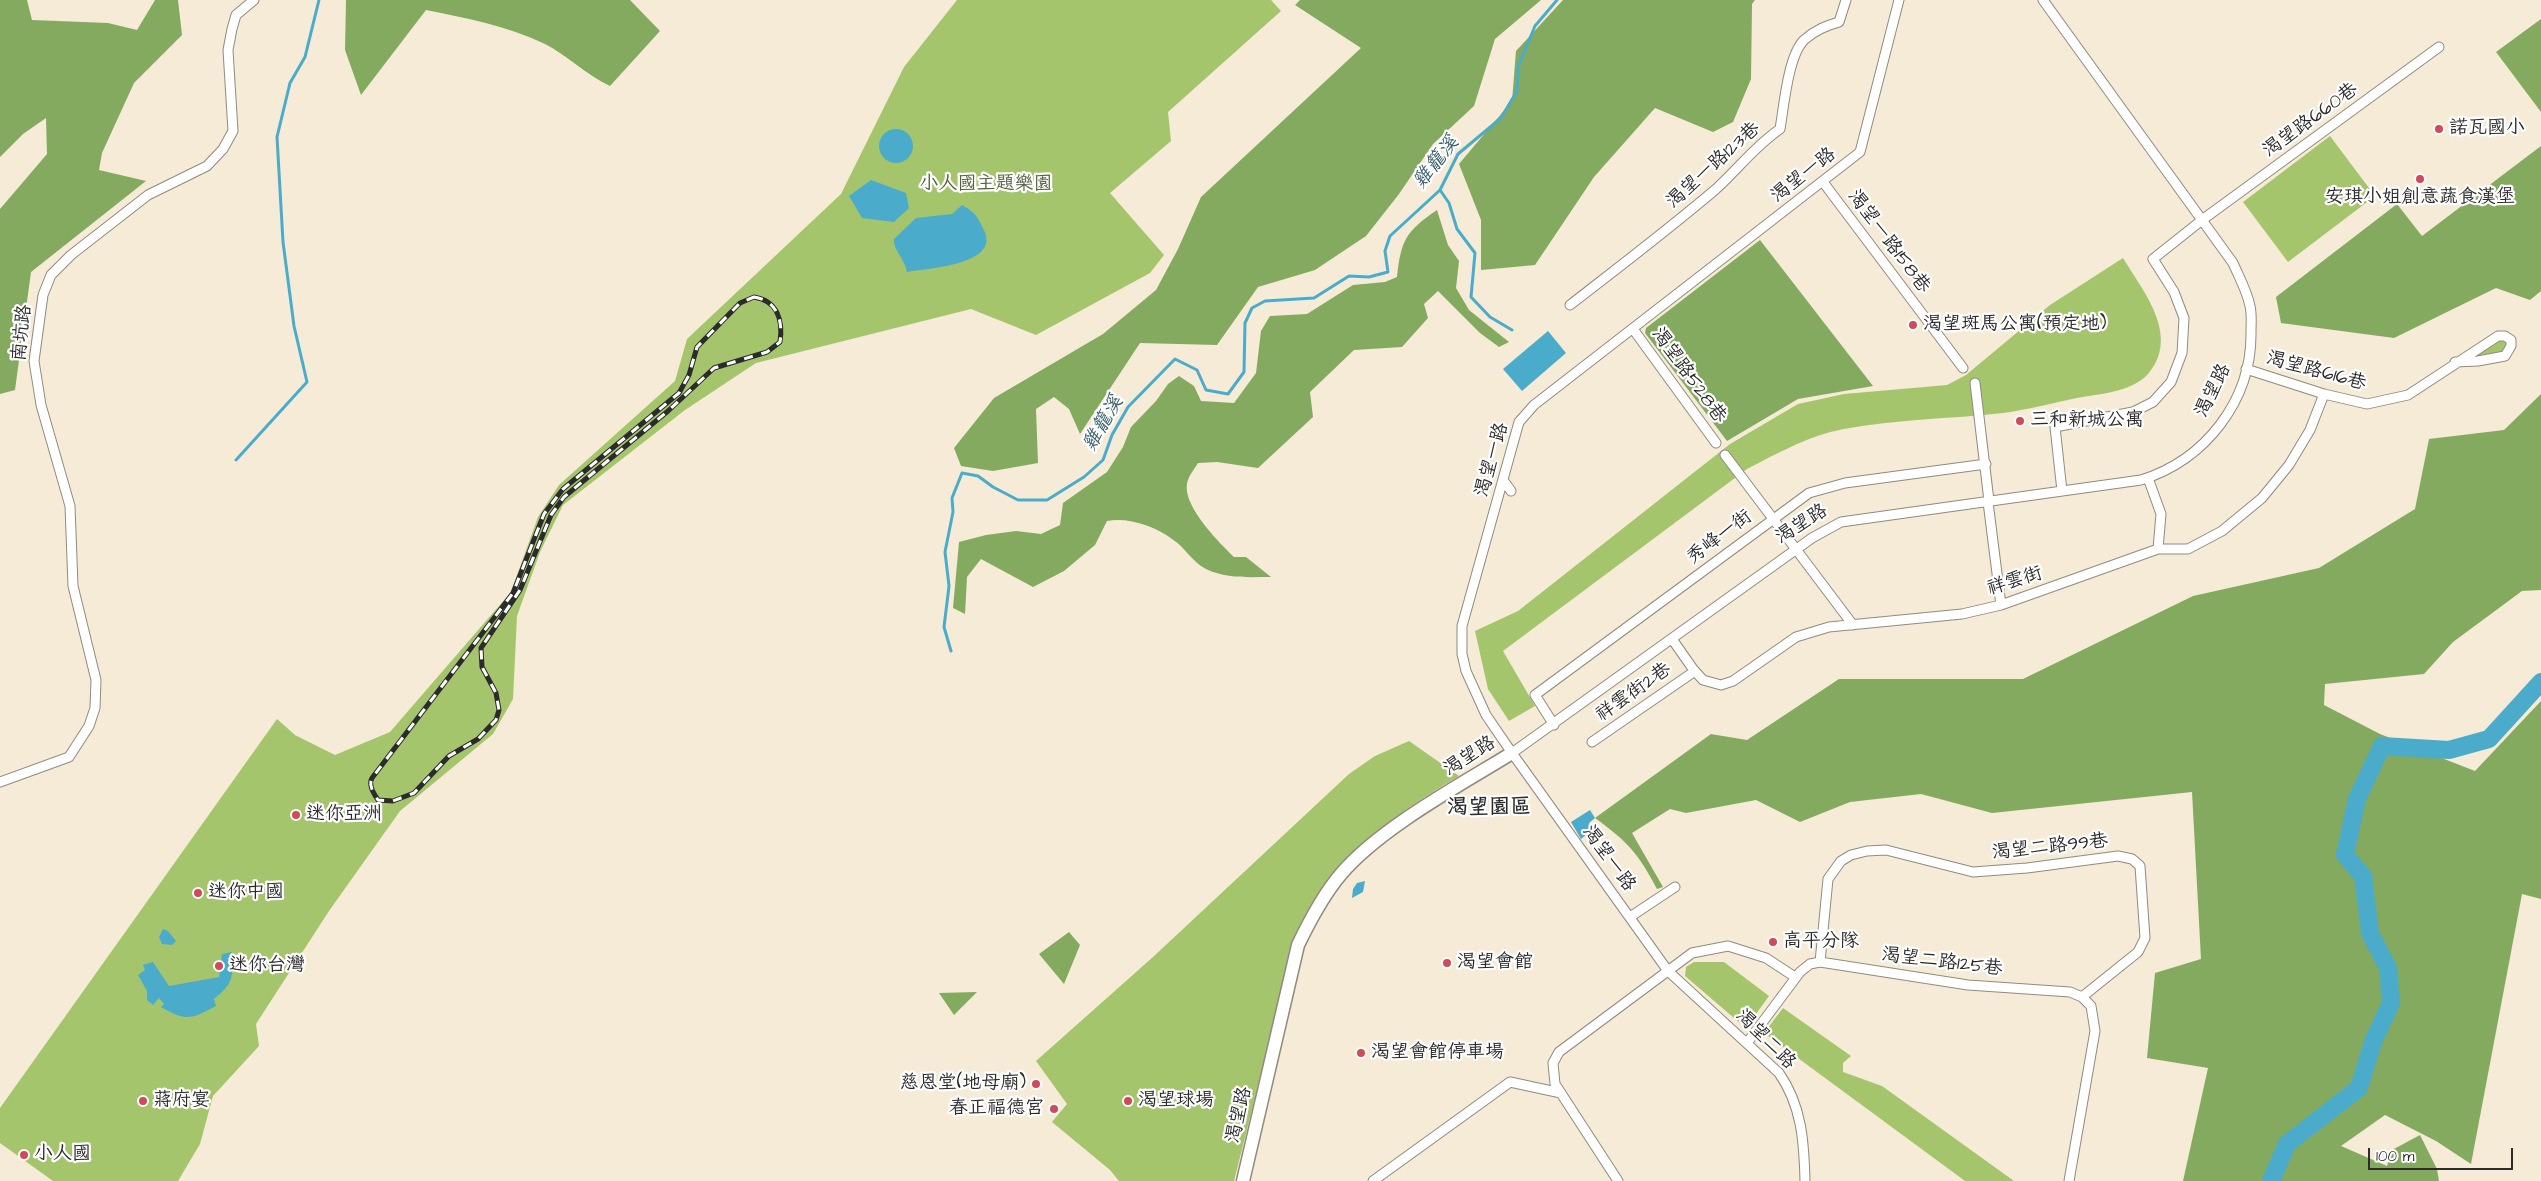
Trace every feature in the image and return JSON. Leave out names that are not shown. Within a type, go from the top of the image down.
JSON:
[{"type":"street","name":"南坑路","points":[[0,782],[69,757],[89,726],[95,708],[96,680],[73,586],[70,506],[41,405],[34,361],[43,295],[51,275],[71,255],[148,194],[207,166],[222,149],[233,131],[228,50],[232,29],[236,15],[254,0]]},
{"type":"street","name":"渴望一路123巷","points":[[1570,305],[1671,227],[1728,178],[1762,141],[1780,129],[1794,56],[1803,41],[1820,28],[1839,22],[1846,0]]},
{"type":"street","name":"渴望一路","points":[[1668,971],[1486,715],[1466,671],[1462,654],[1462,626],[1488,545],[1518,422],[1529,418],[1550,397],[1633,329],[1866,151],[1899,0]]},
{"type":"street","name":"渴望路","points":[[1243,1181],[1298,945],[1315,911],[1341,874],[1361,853],[1397,826],[1554,725],[1796,550],[1841,522],[2122,484],[2148,478],[2164,473],[2192,456],[2218,429],[2228,415],[2246,369],[2251,347],[2250,306],[2234,263],[2043,0]]},
{"type":"street","name":"渴望路660巷","points":[[2062,491],[2055,427],[2133,412],[2153,402],[2171,382],[2182,353],[2184,318],[2174,292],[2153,259],[2202,220],[2438,47]]},
{"type":"street","name":"渴望一路158巷","points":[[1823,182],[1960,357],[1963,368]]},
{"type":"street","name":"渴望路528巷","points":[[1633,329],[1716,443]]},
{"type":"street","name":"渴望路616巷","points":[[2246,369],[2324,394],[2367,404],[2408,395],[2455,362],[2498,336],[2505,336],[2511,340],[2511,346],[2505,356],[2478,362],[2455,362]]},
{"type":"street","points":[[1975,383],[1986,464],[2001,605]]},
{"type":"street","name":"祥雲街","points":[[1672,639],[1703,680],[1721,685],[1734,681],[1796,637],[1829,627],[1962,614],[2001,605],[2158,549],[2188,548],[2222,530],[2262,498],[2289,465],[2310,430],[2324,394]]},
{"type":"street","points":[[1726,455],[1853,625]]},
{"type":"street","name":"秀峰一街","points":[[1554,725],[1535,695],[1654,609],[1772,518],[1809,493],[1845,483],[1986,464]]},
{"type":"street","points":[[2148,478],[2161,514],[2158,549]]},
{"type":"street","points":[[1503,480],[1511,491]]},
{"type":"street","name":"祥雲街2巷","points":[[1592,742],[1695,671]]},
{"type":"street","name":"渴望二路99巷","points":[[1820,962],[1828,879],[1841,861],[1851,855],[1867,850],[1886,850],[1972,872],[2027,868],[2118,856],[2132,859],[2140,866],[2145,938],[2138,952],[2082,997]]},
{"type":"street","points":[[1630,917],[1675,887]]},
{"type":"street","points":[[1618,1181],[1561,1093],[1552,1074],[1553,1063],[1559,1052],[1692,953],[1728,946],[1766,958],[1795,977]]},
{"type":"street","points":[[1747,1043],[1795,977],[1810,964],[1820,962]]},
{"type":"street","name":"渴望二路125巷","points":[[1820,962],[1968,985],[2070,992],[2082,997]]},
{"type":"street","name":"渴望二路","points":[[1668,971],[1779,1073],[1789,1088],[1800,1116],[1804,1181]]},
{"type":"street","points":[[2069,1181],[2095,1031],[2091,1006],[2082,997]]},
{"type":"street","points":[[1373,1181],[1510,1082],[1561,1093]]},
{"type":"green space","points":[[0,0],[27,0],[32,20],[108,23],[137,30],[155,0],[178,0],[182,35],[134,83],[102,153],[99,170],[146,181],[31,272],[15,390],[0,394],[0,209],[47,154],[46,118],[23,134],[0,157]]},
{"type":"green space","points":[[346,0],[630,0],[660,31],[610,86],[545,44],[531,38],[487,23],[426,10],[361,95],[345,50]]},
{"type":"green space","name":"小人國主題樂園","points":[[957,0],[1271,0],[1281,11],[1168,112],[1171,141],[1110,193],[1164,255],[1150,273],[1036,335],[971,309],[756,363],[685,410],[563,505],[540,552],[517,616],[513,699],[493,734],[400,811],[329,911],[256,1024],[259,1046],[213,1096],[200,1144],[178,1181],[53,1181],[0,1143],[0,1108],[277,719],[295,735],[335,755],[390,732],[511,592],[538,517],[559,485],[675,381],[687,339],[841,194],[904,67]]},
{"type":"green space","points":[[1300,0],[1541,0],[1495,39],[1474,106],[1433,144],[1399,194],[1366,236],[1315,270],[1258,287],[1217,345],[1140,343],[1080,434],[1069,409],[1054,397],[1036,409],[1038,463],[993,471],[961,466],[954,448],[994,398],[1103,334],[1156,290],[1178,249],[1201,197],[1361,48],[1295,5]]},
{"type":"green space","points":[[1563,0],[1755,0],[1752,4],[1751,79],[1733,122],[1713,132],[1655,108],[1594,177],[1535,265],[1481,270],[1481,220],[1459,164],[1512,101],[1516,51]]},
{"type":"green space","points":[[2541,19],[2541,112],[2496,52]]},
{"type":"green space","points":[[2330,136],[2375,196],[2288,262],[2243,202]]},
{"type":"green space","points":[[2541,146],[2541,291],[2530,300],[2496,288],[2394,338],[2281,323],[2276,297],[2397,204],[2422,236]]},
{"type":"green space","points":[[1437,210],[1448,245],[1459,261],[1456,288],[1469,310],[1509,342],[1499,347],[1480,333],[1438,291],[1424,304],[1428,318],[1402,347],[1354,350],[1310,392],[1313,417],[1258,468],[1217,462],[1198,463],[1188,480],[1187,489],[1189,500],[1202,522],[1234,557],[1246,557],[1271,577],[1238,577],[1214,572],[1201,566],[1177,542],[1158,530],[1124,520],[1115,520],[1107,521],[1095,545],[1064,571],[1033,587],[981,559],[967,577],[965,614],[953,608],[959,542],[986,535],[1016,531],[1041,534],[1060,525],[1063,503],[1107,472],[1123,447],[1131,427],[1156,401],[1168,384],[1179,376],[1194,386],[1201,401],[1234,403],[1256,373],[1261,331],[1270,316],[1307,314],[1353,285],[1385,282],[1397,277],[1403,245],[1407,238],[1418,224]]},
{"type":"green space","points":[[1760,240],[1873,386],[1798,399],[1727,441],[1645,333],[1646,328]]},
{"type":"green space","points":[[2123,258],[2148,299],[2160,329],[2161,344],[2157,359],[2148,374],[2141,380],[2115,391],[2012,412],[1883,423],[1844,429],[1794,445],[1747,469],[1503,651],[1535,706],[1509,721],[1488,689],[1475,631],[1518,611],[1730,444],[1798,404],[1844,394],[1947,385],[1966,375],[2050,305]]},
{"type":"green space","points":[[2498,340],[2506,340],[2508,346],[2505,350],[2493,355],[2474,357]]},
{"type":"green space","points":[[2541,394],[2541,590],[2522,591],[2453,642],[2424,674],[2325,684],[2324,705],[2380,734],[2475,771],[2541,701],[2541,899],[2522,894],[2471,1164],[2436,1141],[2385,1115],[2341,1146],[2387,1166],[2392,1150],[2420,1135],[2437,1169],[2439,1181],[2183,1181],[2208,1068],[2147,1058],[2155,973],[2201,959],[2192,792],[1992,813],[1921,794],[1850,802],[1800,822],[1756,800],[1686,813],[1670,809],[1632,833],[1663,887],[1657,889],[1638,857],[1616,834],[1595,818],[1711,734],[1747,740],[1839,679],[2023,679],[2193,596],[2319,568],[2415,509],[2429,439],[2504,430]]},
{"type":"green space","points":[[1409,741],[1459,776],[1411,807],[1366,842],[1327,883],[1297,931],[1234,1181],[1119,1181],[1110,1170],[1052,1122],[1067,1104],[1036,1061],[1153,957],[1349,774],[1375,756]]},
{"type":"green space","points":[[1069,932],[1080,945],[1064,984],[1039,954]]},
{"type":"green space","points":[[1694,962],[1724,962],[1769,996],[1751,1021],[1741,1024],[1685,976],[1686,967]]},
{"type":"green space","points":[[977,992],[954,1015],[939,993]]},
{"type":"green space","points":[[1783,1008],[1851,1056],[1843,1063],[1843,1072],[1882,1086],[2014,1181],[1965,1181],[1764,1033]]},
{"type":"water","points":[[896,129],[903,130],[908,134],[912,139],[912,153],[908,158],[903,162],[896,163],[889,162],[884,158],[880,153],[879,146],[880,139],[884,134],[889,130]]},
{"type":"water","points":[[871,180],[906,193],[909,208],[894,222],[862,218],[849,196]]},
{"type":"water","points":[[962,205],[976,215],[984,230],[986,242],[982,251],[973,258],[960,263],[907,272],[895,247],[894,239],[916,218],[952,214]]},
{"type":"water","points":[[1548,331],[1566,353],[1522,391],[1503,369]]},
{"type":"water","points":[[1590,810],[1595,818],[1589,823],[1592,830],[1581,839],[1571,822]]},
{"type":"water","points":[[1365,881],[1363,892],[1352,898],[1353,889],[1357,883]]},
{"type":"water","points":[[163,929],[168,931],[176,941],[172,945],[162,944],[159,937]]},
{"type":"water","points":[[232,952],[231,979],[229,984],[214,999],[216,1006],[201,1014],[183,1017],[161,1007],[164,1004],[159,998],[153,1005],[147,1000],[147,991],[138,975],[145,970],[143,965],[153,962],[169,986],[219,977],[222,954]]},
{"type":"waterway","points":[[236,460],[307,382],[294,326],[283,242],[277,137],[290,83],[305,57],[319,0]]},
{"type":"waterway","name":"雞籠溪","points":[[951,651],[944,627],[949,586],[945,552],[953,512],[952,498],[962,473],[978,476],[993,487],[1018,500],[1047,500],[1084,477],[1103,460],[1112,435],[1128,407],[1175,359],[1197,370],[1206,390],[1228,394],[1244,372],[1245,323],[1252,308],[1265,301],[1314,298],[1349,276],[1369,277],[1388,272],[1385,251],[1390,236],[1440,190],[1458,154],[1501,118],[1517,91],[1518,67],[1535,26],[1557,0]]},
{"type":"waterway","points":[[1440,190],[1449,203],[1457,229],[1475,253],[1471,297],[1490,317],[1512,330]]},
{"type":"waterway","points":[[2271,1181],[2287,1144],[2359,1088],[2373,1042],[2391,1003],[2388,968],[2370,933],[2363,876],[2345,855],[2357,799],[2382,746],[2449,750],[2489,739],[2541,682]]},
{"type":"railway","points":[[754,297],[762,299],[774,307],[781,327],[780,342],[767,352],[714,368],[668,411],[564,497],[551,515],[520,590],[481,648],[482,667],[496,693],[499,710],[496,720],[478,739],[449,756],[414,793],[393,801],[378,800],[371,786],[372,778],[513,593],[544,514],[563,489],[679,393],[689,375],[697,347],[740,303],[754,297]]},
{"type":"place","name":"諾瓦國小","points":[[2439,129]]},
{"type":"place","name":"安琪小姐創意蔬食漢堡","points":[[2420,179]]},
{"type":"place","name":"渴望斑馬公寓(預定地)","points":[[1913,325]]},
{"type":"place","name":"三和新城公寓","points":[[2020,421]]},
{"type":"place","name":"迷你亞洲","points":[[296,815]]},
{"type":"place","name":"迷你中國","points":[[198,893]]},
{"type":"place","name":"高平分隊","points":[[1773,942]]},
{"type":"place","name":"渴望會館","points":[[1447,963]]},
{"type":"place","name":"迷你台灣","points":[[219,966]]},
{"type":"place","name":"渴望會館停車場","points":[[1361,1053]]},
{"type":"place","name":"慈恩堂(地母廟)","points":[[1036,1084]]},
{"type":"place","name":"蔣府宴","points":[[143,1101]]},
{"type":"place","name":"渴望球場","points":[[1128,1101]]},
{"type":"place","name":"春正福德宮","points":[[1054,1109]]},
{"type":"place","name":"小人國","points":[[24,1155]]},
{"type":"district","name":"渴望園區","points":[[1489,809]]}]
